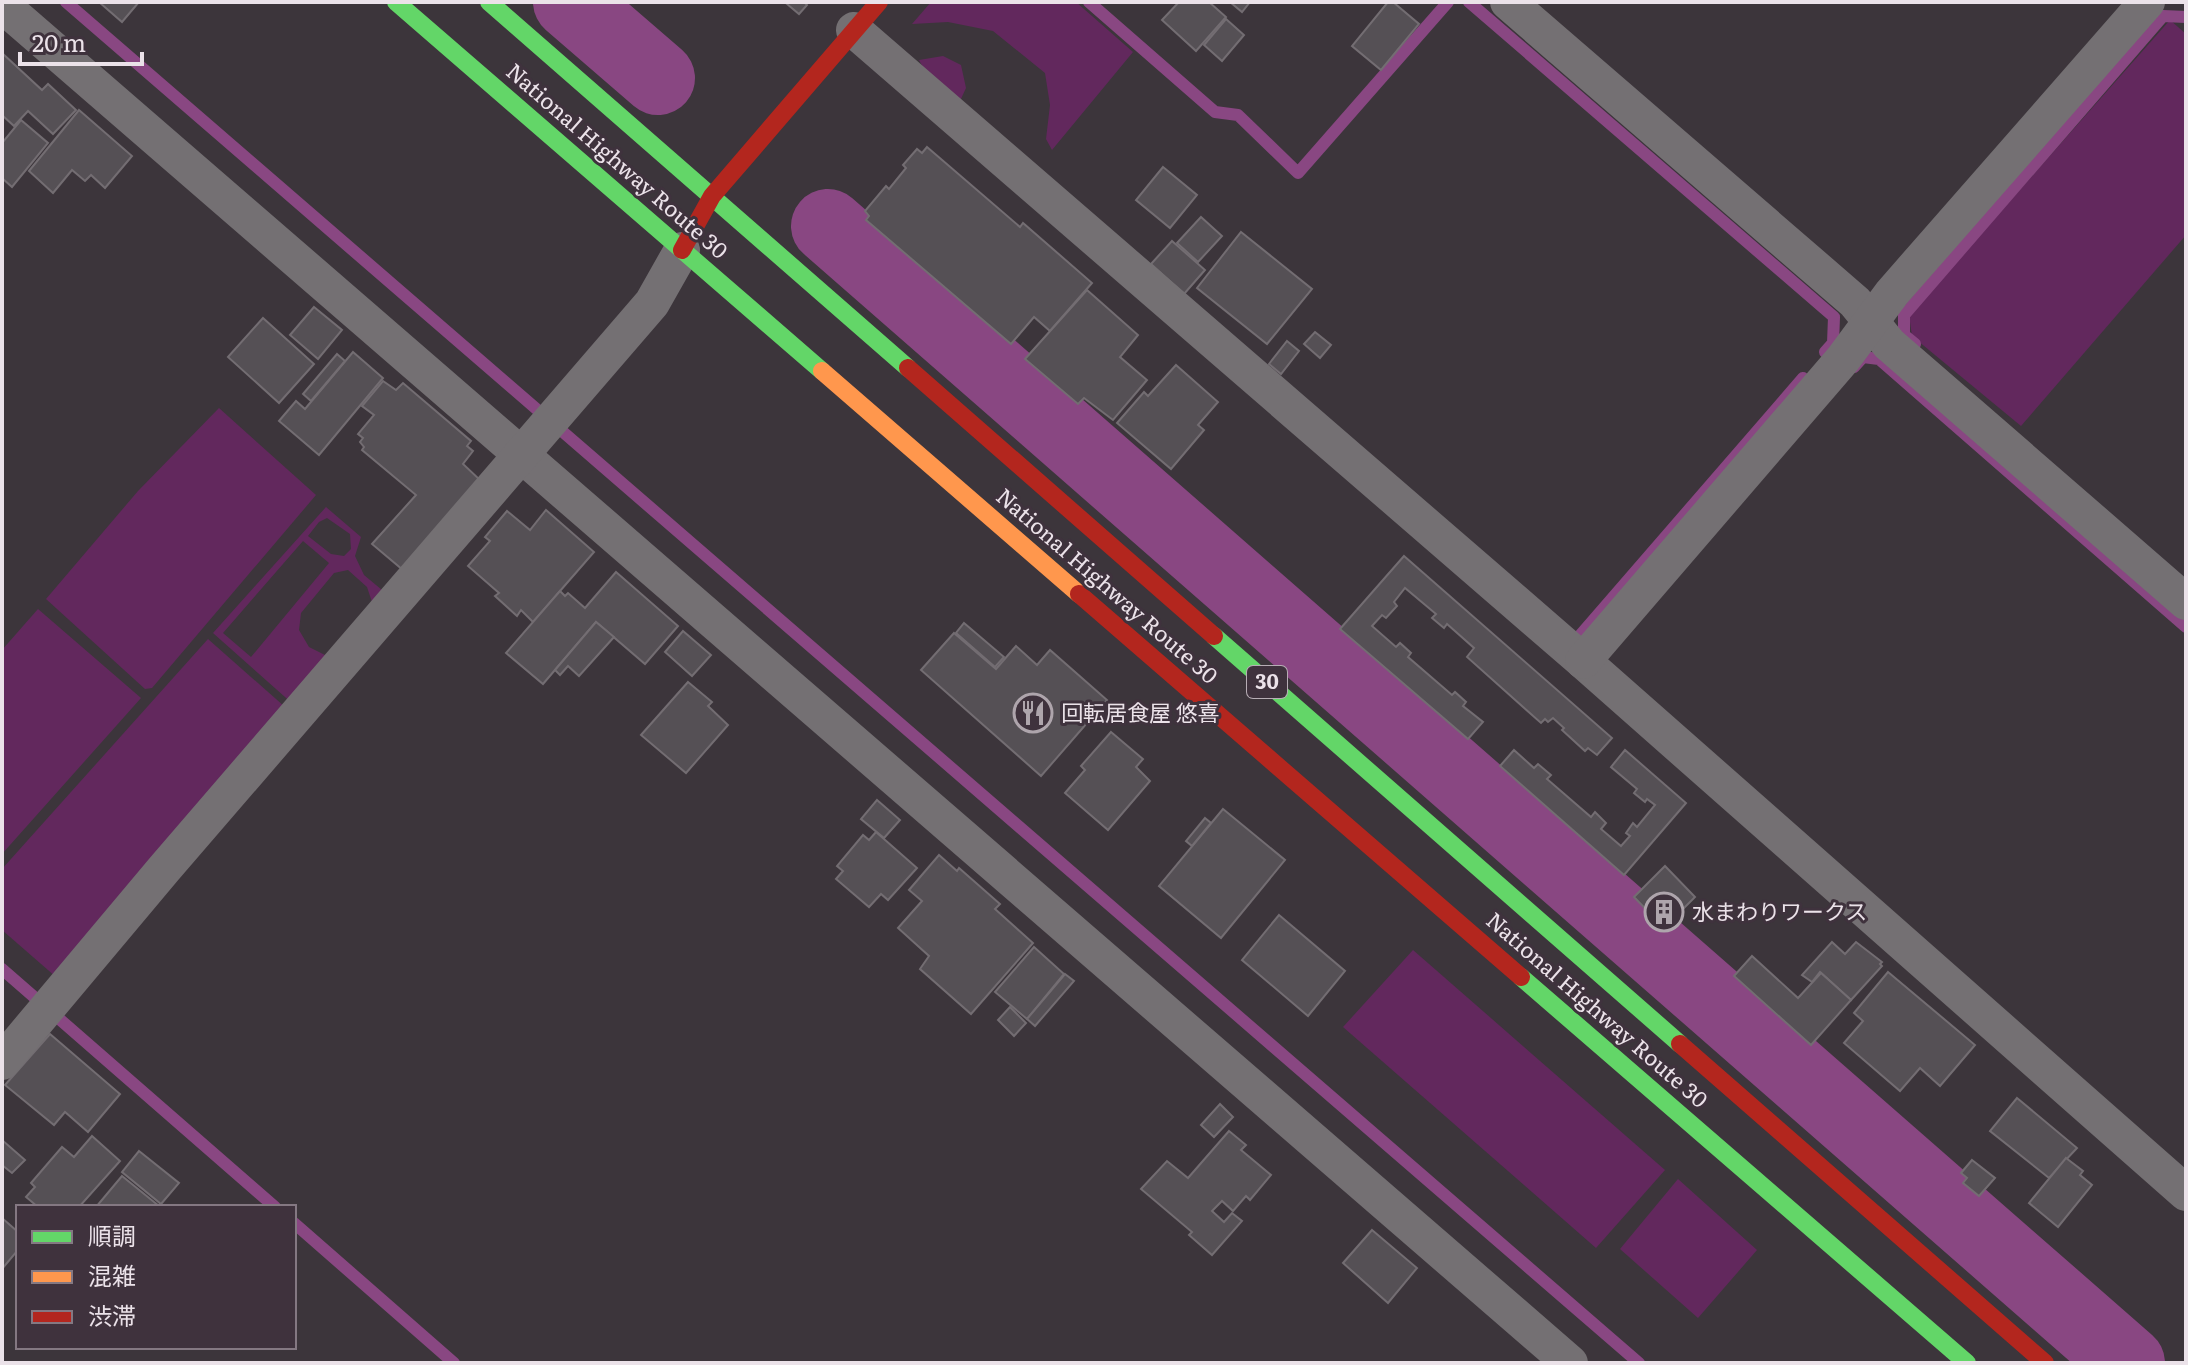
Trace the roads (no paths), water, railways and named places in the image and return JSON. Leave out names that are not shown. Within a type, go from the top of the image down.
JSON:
[{"type":"main road","name":"National Highway Route 30","points":[[396,2],[1967,1363]]},
{"type":"main road","name":"National Highway Route 30","points":[[489,2],[2045,1363]]},
{"type":"main road","points":[[682,250],[712,196],[879,2]]},
{"type":"street","points":[[1508,2],[1855,302],[1889,344],[2186,602]]},
{"type":"street","points":[[1583,661],[1843,359],[1892,293],[2147,2]]},
{"type":"street","points":[[2,5],[540,432],[1570,1363]]},
{"type":"street","points":[[854,30],[1583,661],[2186,1193]]},
{"type":"street","points":[[2,1062],[183,846],[652,303],[682,250]]},
{"type":"waterway","points":[[66,2],[1639,1363]]},
{"type":"waterway","points":[[570,2],[658,78]]},
{"type":"waterway","points":[[1089,2],[1215,112],[1238,115],[1298,173],[1448,2]]},
{"type":"waterway","points":[[1469,2],[1834,317],[1833,343],[1825,352]]},
{"type":"waterway","points":[[1915,344],[1904,335],[1904,315],[2163,16],[2186,17]]},
{"type":"waterway","points":[[828,226],[2128,1363]]},
{"type":"waterway","points":[[1854,367],[1863,357],[1879,359],[2186,627]]},
{"type":"waterway","points":[[1577,639],[1803,378]]},
{"type":"waterway","points":[[2,969],[273,1205]]},
{"type":"waterway","points":[[296,1225],[454,1363]]},
{"type":"place","name":"回転居食屋 悠喜","points":[[1033,713]]},
{"type":"place","name":"水まわりワークス","points":[[1664,912]]}]
